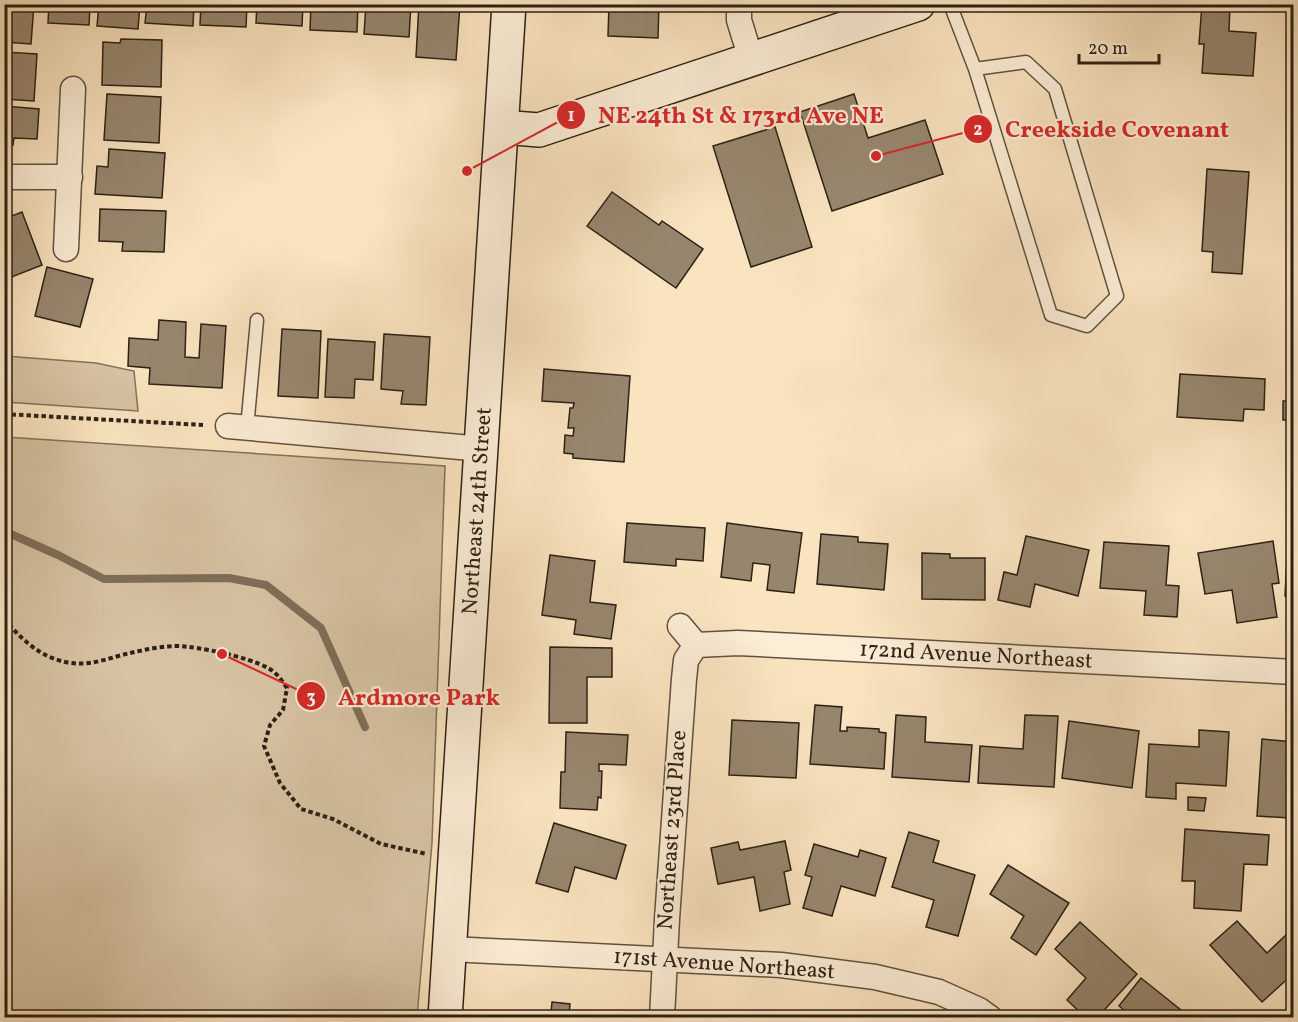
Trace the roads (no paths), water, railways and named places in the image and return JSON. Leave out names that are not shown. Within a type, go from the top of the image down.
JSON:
[{"type":"main road","name":"Northeast 24th Street","points":[[445,1017],[509,4]]},
{"type":"main road","points":[[502,127],[539,130],[918,4]]},
{"type":"street","points":[[739,4],[739,20],[751,59]]},
{"type":"street","points":[[66,249],[74,89]]},
{"type":"street","points":[[4,177],[70,177]]},
{"type":"street","points":[[237,427],[482,449]]},
{"type":"street","points":[[680,626],[696,645]]},
{"type":"street","name":"172nd Avenue Northeast","points":[[696,645],[738,643],[1293,672]]},
{"type":"street","name":"Northeast 23rd Place","points":[[662,1017],[684,679],[686,660],[696,645]]},
{"type":"street","name":"171st Avenue Northeast","points":[[450,949],[781,965],[874,977],[939,992],[980,1010],[990,1017]]},
{"type":"lane","points":[[950,4],[975,69],[1051,315],[1087,326],[1117,296],[1055,89],[1026,62],[975,69]]},
{"type":"lane","points":[[237,427],[257,320]]},
{"type":"waterway","points":[[4,531],[104,579],[229,578],[266,585],[321,628],[365,727]]},
{"type":"place","name":"Creekside Covenant","points":[[876,156]]},
{"type":"place","name":"NE 24th St & 173rd Ave NE","points":[[467,171]]},
{"type":"place","name":"Ardmore Park","points":[[222,654]]}]
